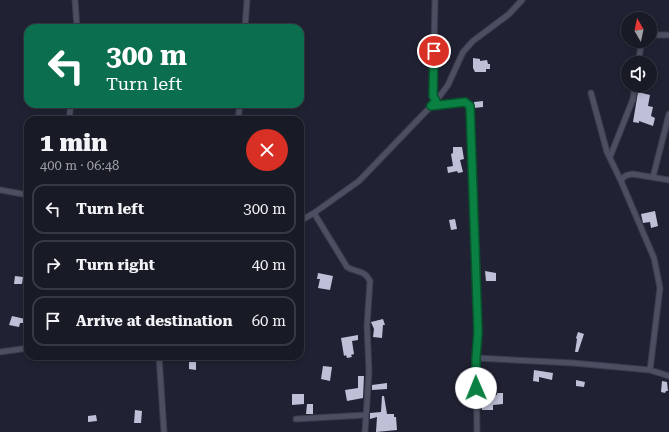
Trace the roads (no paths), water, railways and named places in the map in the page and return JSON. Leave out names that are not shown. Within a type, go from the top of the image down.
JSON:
[{"type":"street","points":[[75,0],[77,24]]},
{"type":"street","points":[[245,24],[247,0]]},
{"type":"street","points":[[436,0],[433,96],[436,101]]},
{"type":"street","points":[[304,219],[359,181],[436,101],[448,85],[463,52],[473,41],[509,14],[522,0]]},
{"type":"street","points":[[657,35],[669,35]]},
{"type":"street","points":[[610,157],[634,92]]},
{"type":"street","points":[[591,93],[610,157],[654,258],[660,288],[650,370]]},
{"type":"street","points":[[431,106],[465,102],[470,106],[478,332],[476,358],[477,432]]},
{"type":"street","points":[[653,177],[669,114]]},
{"type":"street","points":[[621,181],[623,177],[627,175],[669,180]]},
{"type":"street","points":[[0,190],[24,194]]},
{"type":"street","points":[[314,213],[347,267],[352,271],[360,271],[367,275],[370,281],[368,326],[369,371],[365,432]]},
{"type":"street","points":[[0,352],[24,349]]},
{"type":"street","points":[[476,358],[573,363],[650,370],[669,376]]},
{"type":"street","points":[[159,360],[164,432]]},
{"type":"street","points":[[296,419],[366,415]]}]
